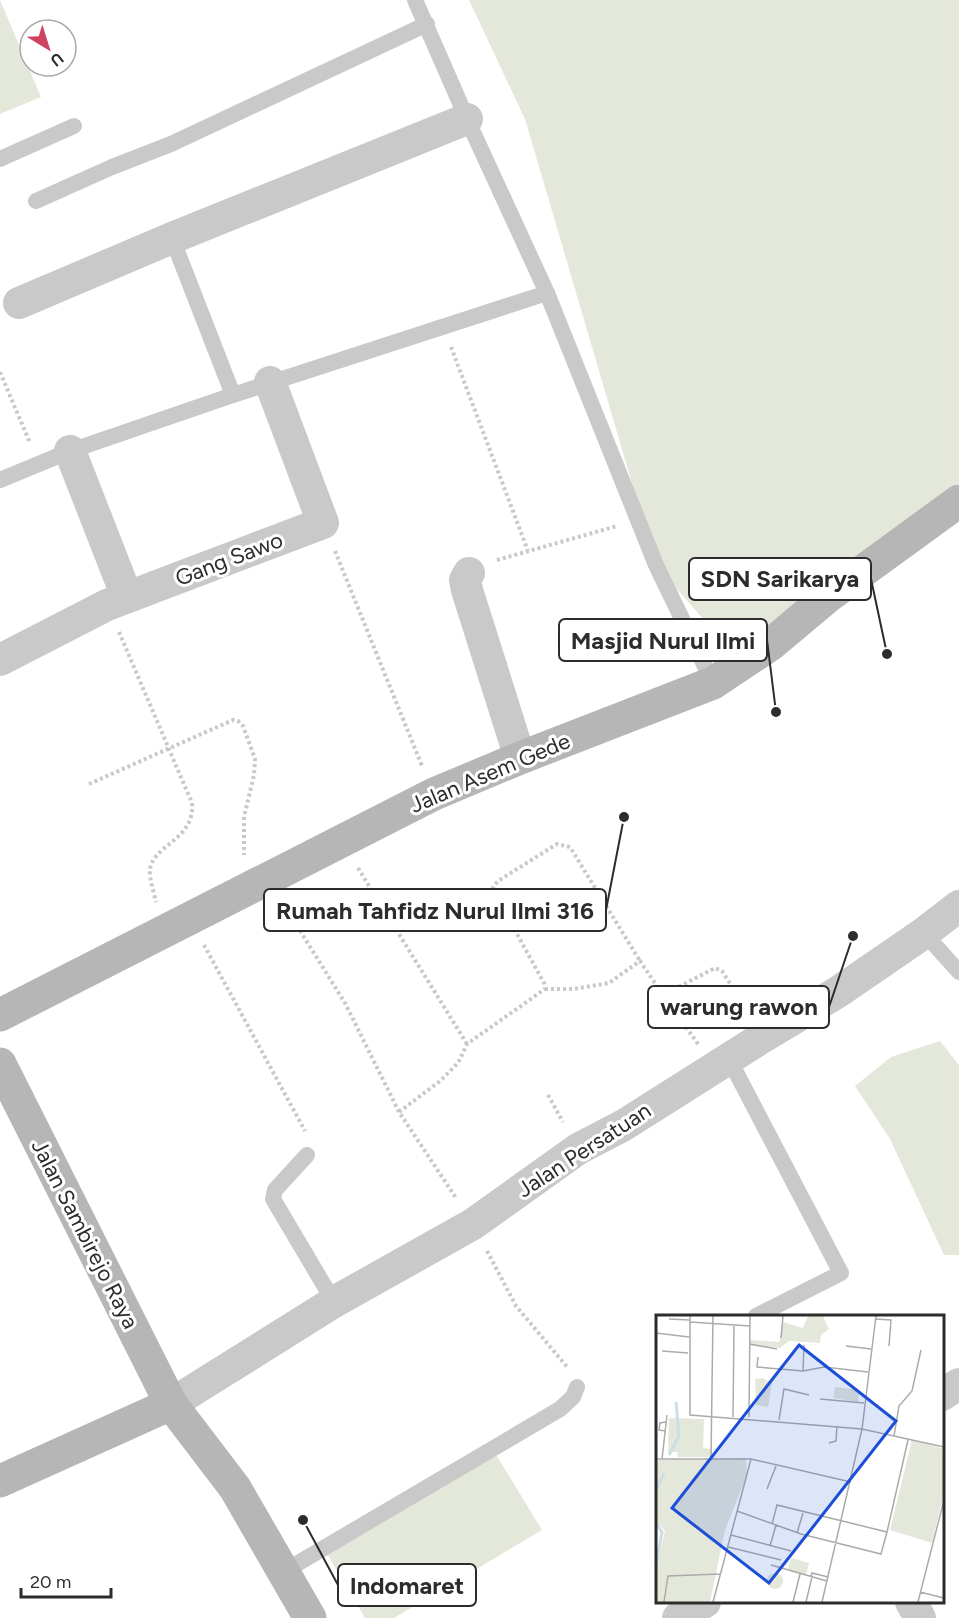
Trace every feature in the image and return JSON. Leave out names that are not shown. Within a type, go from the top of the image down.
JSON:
[{"type":"street","points":[[19,303],[467,118]]},
{"type":"street","points":[[270,382],[323,523]]},
{"type":"street","points":[[70,451],[117,601]]},
{"type":"street","name":"Jalan Asem Gede","points":[[0,1015],[254,885],[342,843],[434,794],[520,758],[713,684],[770,645],[826,598],[959,501]]},
{"type":"street","name":"Gang Sawo","points":[[0,660],[117,601],[323,523]]},
{"type":"street","points":[[469,573],[465,580],[467,590],[520,758]]},
{"type":"street","name":"Jalan Persatuan","points":[[171,1404],[334,1302],[473,1224],[578,1149],[624,1125],[763,1036],[838,992],[959,906]]},
{"type":"street","name":"Jalan Sambirejo Raya","points":[[0,1064],[171,1404],[235,1488],[310,1618]]},
{"type":"street","points":[[944,1394],[959,1384]]},
{"type":"street","points":[[0,1481],[171,1404]]},
{"type":"street","points":[[678,1618],[703,1603]]},
{"type":"street","points":[[912,1603],[920,1618]]},
{"type":"lane","points":[[415,0],[547,293],[656,565],[713,684]]},
{"type":"lane","points":[[36,201],[112,166],[171,144],[427,24]]},
{"type":"lane","points":[[0,159],[74,126]]},
{"type":"lane","points":[[172,238],[234,395]]},
{"type":"lane","points":[[0,480],[70,451],[270,382],[547,293]]},
{"type":"lane","points":[[924,933],[959,972]]},
{"type":"lane","points":[[722,1063],[841,1273],[760,1315]]},
{"type":"lane","points":[[307,1155],[275,1190],[273,1199],[334,1302]]},
{"type":"lane","points":[[283,1572],[560,1409],[573,1397],[577,1387]]},
{"type":"path","points":[[444,326],[528,551]]},
{"type":"path","points":[[0,372],[38,463]]},
{"type":"path","points":[[469,573],[478,566],[639,520]]},
{"type":"path","points":[[323,523],[434,794]]},
{"type":"path","points":[[117,601],[169,748],[192,803],[193,816],[188,825],[155,858],[150,870],[161,932]]},
{"type":"path","points":[[89,784],[233,720],[243,726],[255,759],[254,775],[244,817],[254,885],[345,1004],[399,1112],[440,1081],[458,1063],[467,1044],[545,989],[574,989],[609,983],[640,961]]},
{"type":"path","points":[[342,843],[467,1044]]},
{"type":"path","points":[[545,989],[544,983],[495,894],[494,887],[498,881],[556,844],[570,848],[663,995],[722,1063]]},
{"type":"path","points":[[190,918],[305,1132]]},
{"type":"path","points":[[663,995],[715,968],[718,969],[722,971],[763,1036]]},
{"type":"shaded area","points":[[0,0],[18,43],[18,78],[33,78],[41,97],[0,114]]},
{"type":"shaded area","points":[[469,0],[959,0],[959,483],[744,666],[656,565],[525,119]]},
{"type":"shaded area","points":[[940,1041],[959,1065],[959,1255],[944,1255],[890,1139],[855,1086],[891,1057]]},
{"type":"shaded area","points":[[495,1453],[542,1530],[394,1618],[365,1618],[326,1552]]},
{"type":"place","name":"SDN Sarikarya","points":[[887,654]]},
{"type":"place","name":"Masjid Nurul Ilmi","points":[[776,712]]},
{"type":"place","name":"Rumah Tahfidz Nurul Ilmi 316","points":[[624,817]]},
{"type":"place","name":"warung rawon","points":[[853,936]]},
{"type":"place","name":"Indomaret","points":[[303,1520]]}]
